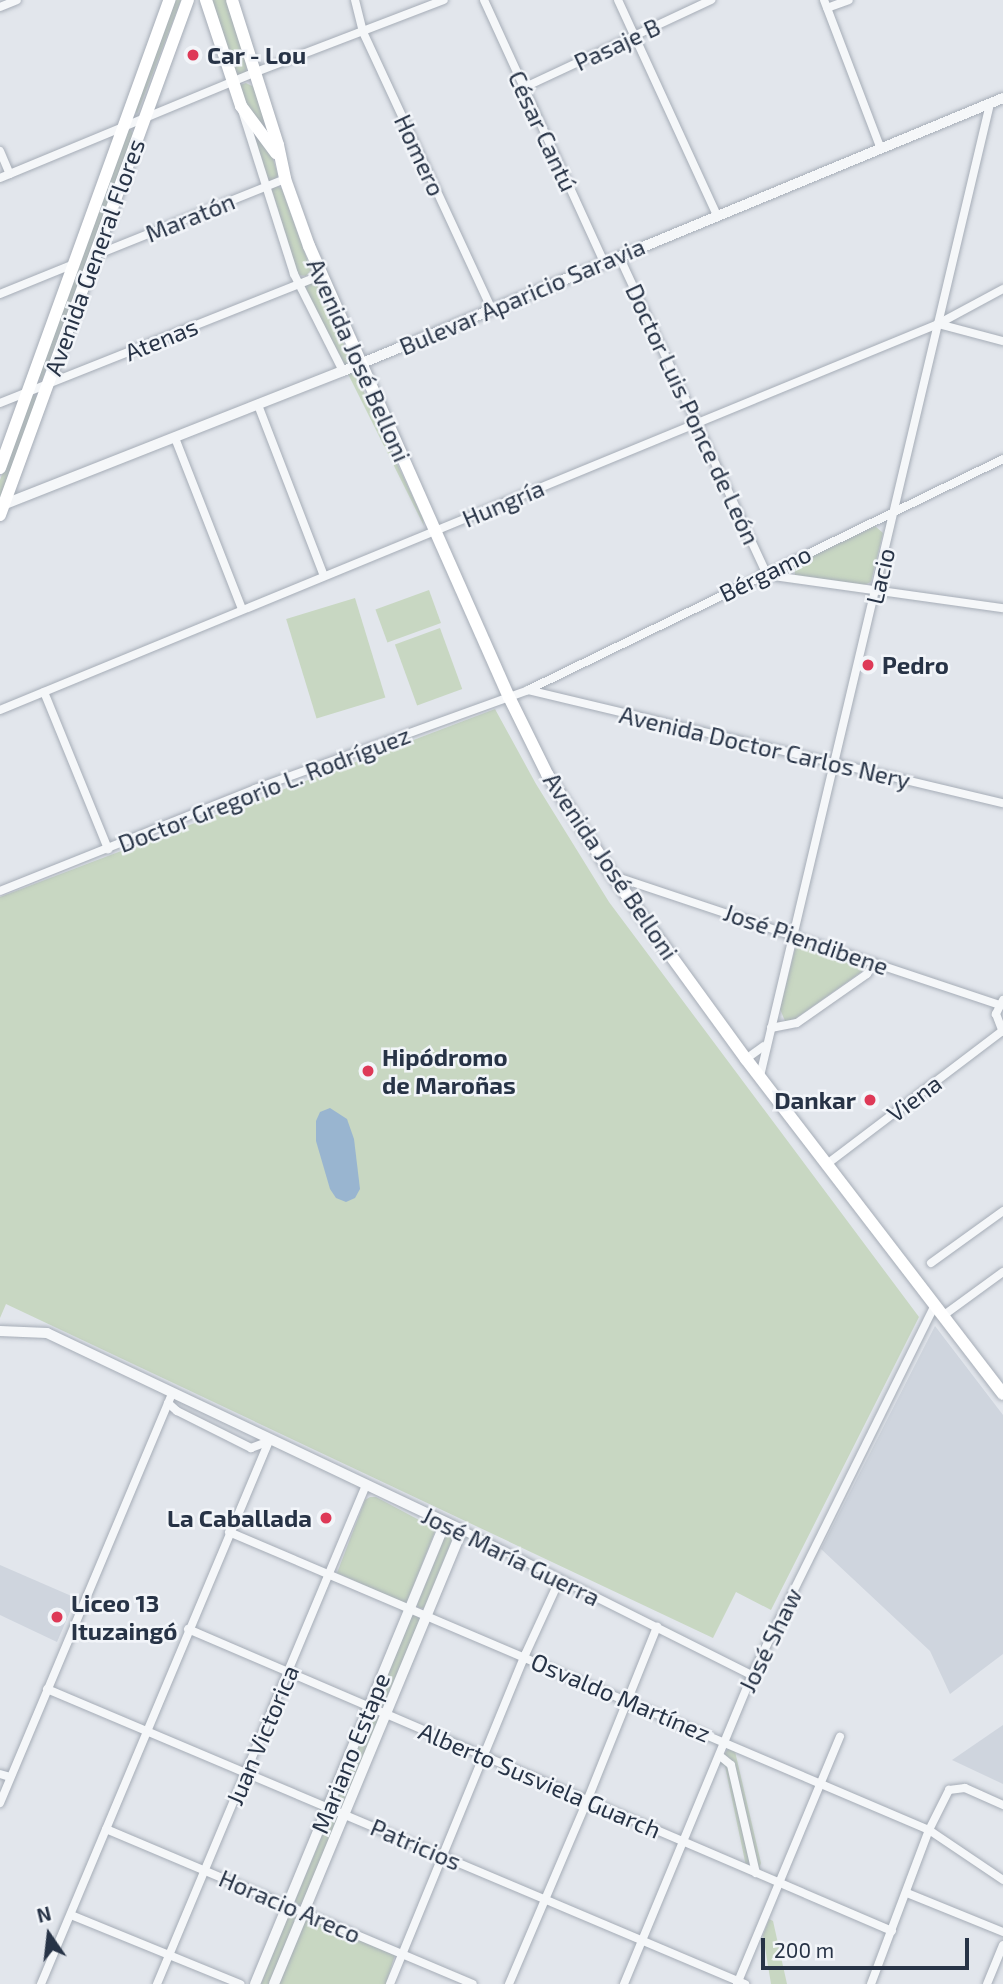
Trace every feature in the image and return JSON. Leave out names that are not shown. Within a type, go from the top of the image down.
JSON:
[{"type":"main road","name":"Avenida General Flores","points":[[1,508],[188,0]]},
{"type":"main road","name":"Avenida José Belloni","points":[[206,0],[242,108],[279,159]]},
{"type":"main road","name":"Avenida José Belloni","points":[[232,0],[278,145],[285,178],[322,275],[509,697],[547,774],[613,876],[746,1059],[1003,1394]]},
{"type":"main road","name":"Avenida General Flores","points":[[0,468],[165,3]]},
{"type":"street","points":[[0,8],[18,0]]},
{"type":"street","name":"Homero","points":[[355,0],[363,32],[491,308]]},
{"type":"street","points":[[0,178],[233,81],[444,0]]},
{"type":"street","name":"César Cantú","points":[[484,0],[604,262]]},
{"type":"street","points":[[618,0],[717,215]]},
{"type":"street","name":"Pasaje B","points":[[523,88],[711,0]]},
{"type":"street","points":[[849,0],[825,4],[880,147]]},
{"type":"street","name":"Bulevar Aparicio Saravia","points":[[1,508],[343,371],[1003,98]]},
{"type":"street","name":"Lacio","points":[[760,1076],[764,1046],[771,1028],[877,591],[990,104]]},
{"type":"street","name":"Avenida José Belloni","points":[[242,108],[298,284],[343,371]]},
{"type":"street","points":[[0,151],[10,174]]},
{"type":"street","name":"Maratón","points":[[96,255],[285,178]]},
{"type":"street","name":"Doctor Luis Ponce de León","points":[[619,256],[766,572]]},
{"type":"street","points":[[0,294],[74,264]]},
{"type":"street","name":"Atenas","points":[[0,404],[322,275]]},
{"type":"street","name":"Hungría","points":[[0,710],[938,324],[1003,289]]},
{"type":"street","points":[[938,324],[1003,341]]},
{"type":"street","points":[[258,405],[324,576]]},
{"type":"street","points":[[175,438],[242,609]]},
{"type":"street","name":"Bérgamo","points":[[528,690],[1003,459]]},
{"type":"street","points":[[766,572],[774,576],[1003,608]]},
{"type":"street","name":"Doctor Gregorio L. Rodríguez","points":[[0,891],[256,789],[528,690]]},
{"type":"street","name":"Avenida Doctor Carlos Nery","points":[[528,690],[1003,803]]},
{"type":"street","points":[[44,692],[107,849]]},
{"type":"street","name":"José Piendibene","points":[[613,876],[1001,1003]]},
{"type":"street","points":[[771,1028],[797,1023],[867,974],[874,963]]},
{"type":"street","points":[[1001,1003],[996,1019],[1002,1032]]},
{"type":"street","name":"Viena","points":[[827,1164],[1002,1032]]},
{"type":"street","points":[[746,1059],[764,1046]]},
{"type":"street","points":[[931,1263],[1003,1211]]},
{"type":"street","points":[[939,1310],[1003,1272]]},
{"type":"street","name":"José Shaw","points":[[624,1984],[752,1675],[939,1310]]},
{"type":"street","name":"José María Guerra","points":[[0,1331],[47,1333],[170,1398],[462,1530],[559,1581],[752,1675]]},
{"type":"street","points":[[0,1802],[170,1398]]},
{"type":"street","points":[[41,1984],[269,1441]]},
{"type":"street","name":"Juan Victorica","points":[[157,1984],[366,1485]]},
{"type":"street","name":"Mariano Estape","points":[[255,1984],[445,1522]]},
{"type":"street","name":"Mariano Estape","points":[[274,1984],[462,1530]]},
{"type":"street","name":"Osvaldo Martínez","points":[[229,1532],[628,1699],[929,1830],[1003,1880]]},
{"type":"street","points":[[390,1984],[525,1656],[559,1581]]},
{"type":"street","points":[[509,1984],[657,1627]]},
{"type":"street","name":"Alberto Susviela Guarch","points":[[188,1629],[892,1931]]},
{"type":"street","name":"Patricios","points":[[47,1689],[740,1983]]},
{"type":"street","points":[[740,1983],[840,1737]]},
{"type":"street","points":[[720,1756],[731,1765],[756,1873]]},
{"type":"street","points":[[0,1774],[10,1777]]},
{"type":"street","points":[[870,1984],[929,1830],[949,1790],[965,1788],[1003,1805]]},
{"type":"street","name":"Horacio Areco","points":[[106,1829],[473,1984]]},
{"type":"street","points":[[907,1893],[1003,1932]]},
{"type":"street","points":[[71,1914],[240,1984]]},
{"type":"street","points":[[987,1984],[1003,1945]]},
{"type":"shaded area","points":[[935,1326],[1003,1415],[1003,1654],[950,1694],[930,1651],[821,1549]]},
{"type":"shaded area","points":[[0,1565],[76,1598],[57,1642],[0,1615]]},
{"type":"shaded area","points":[[1003,1725],[1003,1784],[952,1760]]},
{"type":"green space","points":[[174,0],[181,0],[137,114],[135,110]]},
{"type":"green space","points":[[209,0],[227,0],[247,65],[246,73],[237,76]]},
{"type":"green space","points":[[246,83],[254,87],[278,152],[248,114],[240,85]]},
{"type":"green space","points":[[250,129],[270,149],[278,175],[274,181],[267,182]]},
{"type":"green space","points":[[128,130],[131,130],[133,135],[42,380],[38,378]]},
{"type":"green space","points":[[271,187],[282,189],[311,270],[306,276],[298,275]]},
{"type":"green space","points":[[316,282],[351,360],[345,365],[304,289],[305,285]]},
{"type":"green space","points":[[354,371],[423,519],[424,526],[348,374]]},
{"type":"green space","points":[[34,394],[37,399],[0,500],[0,480],[30,397]]},
{"type":"green space","points":[[875,526],[883,533],[871,582],[864,585],[801,579],[795,575],[794,565]]},
{"type":"green space","points":[[429,590],[441,623],[387,642],[375,609]]},
{"type":"green space","points":[[355,598],[385,697],[317,719],[286,619]]},
{"type":"green space","points":[[440,628],[462,689],[417,705],[395,644]]},
{"type":"green space","name":"Hipódromo de Maroñas","points":[[495,709],[536,784],[609,902],[919,1317],[771,1610],[736,1592],[713,1638],[6,1304],[0,1318],[0,897]]},
{"type":"green space","points":[[802,942],[862,962],[864,970],[792,1021],[785,1021],[780,1009],[795,949]]},
{"type":"green space","points":[[376,1497],[436,1529],[406,1604],[337,1573],[365,1500]]},
{"type":"green space","points":[[450,1533],[453,1537],[424,1608],[419,1608],[417,1605],[446,1534]]},
{"type":"green space","points":[[416,1615],[420,1619],[383,1706],[379,1707],[376,1703],[412,1616]]},
{"type":"green space","points":[[371,1715],[377,1715],[379,1719],[343,1806],[338,1807],[336,1801]]},
{"type":"green space","points":[[729,1747],[734,1747],[761,1863],[759,1869],[746,1866],[725,1766],[719,1763]]},
{"type":"green space","points":[[335,1813],[339,1817],[302,1904],[298,1905],[295,1901],[331,1814]]},
{"type":"green space","points":[[293,1913],[297,1917],[269,1984],[261,1984],[289,1914]]},
{"type":"green space","points":[[309,1919],[395,1955],[386,1984],[278,1984],[305,1920]]},
{"type":"green space","points":[[769,1919],[773,1921],[787,1984],[771,1984],[763,1935]]},
{"type":"water","points":[[330,1108],[347,1119],[354,1139],[360,1189],[355,1198],[346,1202],[336,1198],[330,1189],[316,1141],[316,1121],[320,1112]]},
{"type":"place","name":"Car - Lou","points":[[193,55]]},
{"type":"place","name":"Pedro","points":[[868,665]]},
{"type":"place","name":"Hipódromo de Maroñas","points":[[368,1071]]},
{"type":"place","name":"Dankar","points":[[870,1100]]},
{"type":"place","name":"La Caballada","points":[[326,1518]]},
{"type":"place","name":"Liceo 13 Ituzaingó","points":[[57,1617]]}]
